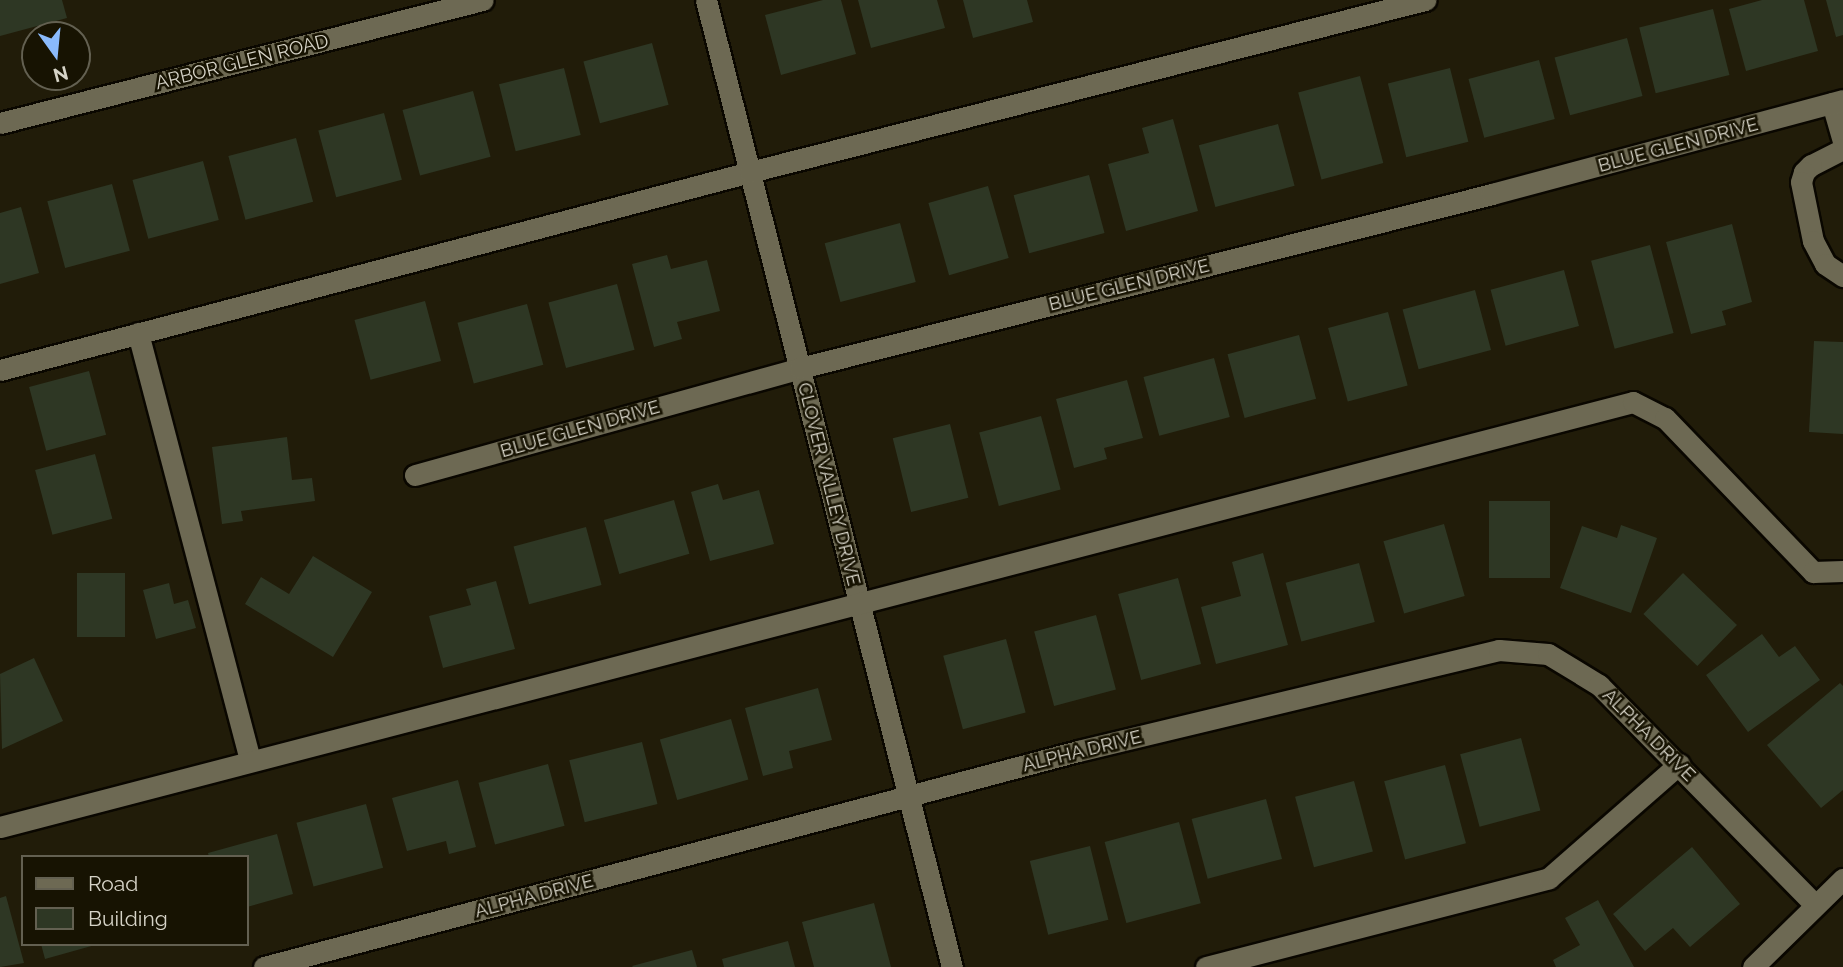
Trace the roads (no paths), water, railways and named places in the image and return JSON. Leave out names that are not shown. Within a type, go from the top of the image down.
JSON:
[{"type":"street","name":"ARBOR GLEN ROAD","points":[[0,123],[483,0]]},
{"type":"street","name":"CLOVER VALLEY DRIVE","points":[[706,0],[951,967]]},
{"type":"street","points":[[0,370],[750,172],[1425,0]]},
{"type":"street","points":[[1838,102],[1843,141]]},
{"type":"street","name":"BLUE GLEN DRIVE","points":[[415,475],[800,368],[1505,191],[1838,102]]},
{"type":"street","points":[[1843,149],[1811,165],[1804,172],[1801,182],[1813,241],[1825,264],[1843,276]]},
{"type":"street","points":[[138,333],[250,761]]},
{"type":"street","points":[[0,827],[1633,402],[1665,418],[1813,572],[1843,571]]},
{"type":"street","name":"ALPHA DRIVE","points":[[264,967],[1226,714],[1499,650],[1548,654],[1599,685],[1815,905]]},
{"type":"street","points":[[1206,967],[1549,878],[1679,764]]},
{"type":"street","points":[[1753,967],[1843,879]]}]
